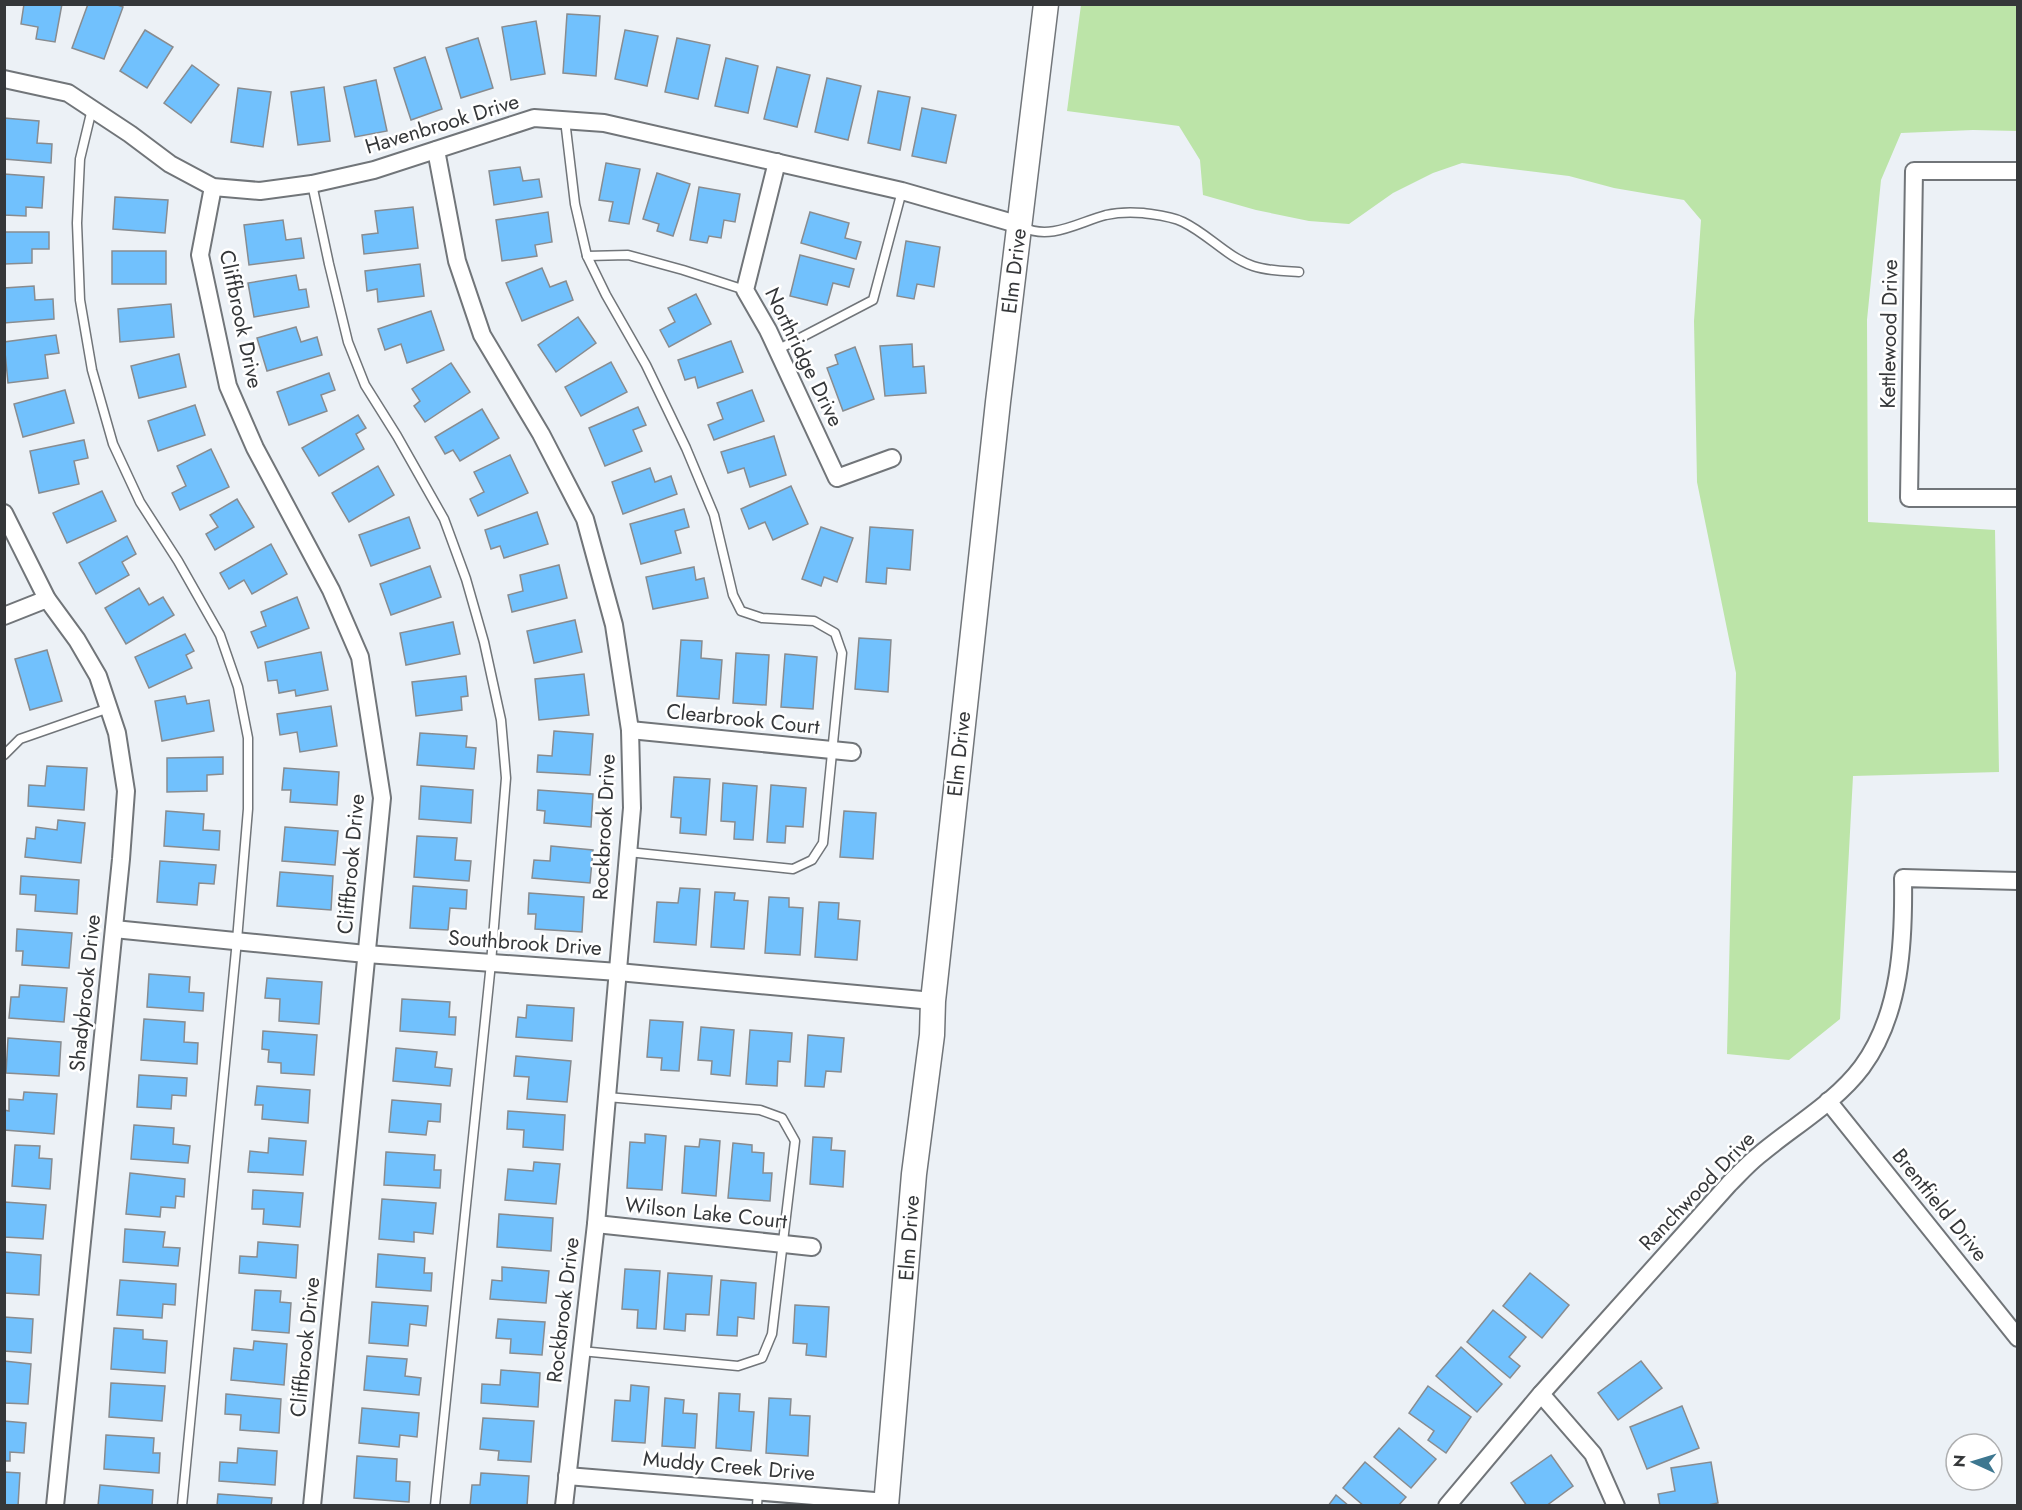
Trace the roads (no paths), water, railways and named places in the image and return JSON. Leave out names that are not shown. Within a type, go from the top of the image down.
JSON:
[{"type":"street","name":"Elm Drive","points":[[886,1504],[914,1174],[932,1035],[933,1001],[969,657],[1046,4]]},
{"type":"street","name":"Havenbrook Drive","points":[[4,79],[68,93],[170,164],[213,188],[260,191],[312,184],[374,170],[534,118],[604,123],[902,190],[1020,225]]},
{"type":"street","name":"Rockbrook Drive","points":[[436,150],[457,261],[482,335],[541,434],[585,519],[614,625],[630,730],[632,808],[596,1224],[564,1506]]},
{"type":"street","name":"Northridge Drive","points":[[777,162],[745,290],[777,350],[837,478],[892,458]]},
{"type":"street","name":"Kettlewood Drive","points":[[2018,171],[1914,171],[1909,498],[2018,498]]},
{"type":"street","name":"Cliffbrook Drive","points":[[213,188],[200,255],[228,386],[255,448],[331,590],[360,657],[382,798],[312,1506]]},
{"type":"street","name":"Shadybrook Drive","points":[[4,513],[47,599],[77,640],[98,676],[117,733],[126,791],[55,1506]]},
{"type":"street","points":[[4,616],[47,599]]},
{"type":"street","name":"Clearbrook Court","points":[[630,730],[852,752]]},
{"type":"street","name":"Ranchwood Drive","points":[[1447,1506],[1540,1394],[1729,1184],[1758,1156],[1828,1101],[1861,1068],[1884,1025],[1892,1000],[1904,911],[1903,878],[2018,881]]},
{"type":"street","name":"Southbrook Drive","points":[[114,929],[366,954],[618,972],[933,1001]]},
{"type":"street","name":"Brentfield Drive","points":[[1828,1101],[2018,1338]]},
{"type":"street","name":"Wilson Lake Court","points":[[596,1224],[812,1247]]},
{"type":"street","points":[[1540,1394],[1593,1454],[1616,1506]]},
{"type":"street","name":"Muddy Creek Drive","points":[[567,1476],[757,1498],[886,1504]]},
{"type":"lane","points":[[92,109],[80,159],[77,223],[80,300],[90,358],[113,444],[140,502],[178,561],[220,635],[238,687],[248,738],[248,809],[237,940],[182,1506]]},
{"type":"lane","points":[[565,120],[575,204],[587,256],[606,296],[646,365],[686,448],[714,514],[733,595],[741,611],[762,618],[814,621],[835,633],[842,653],[823,843],[812,860],[793,869],[628,852]]},
{"type":"lane","points":[[312,184],[348,342],[365,385],[444,519],[466,579],[484,642],[501,720],[506,778],[491,963],[435,1506]]},
{"type":"lane","points":[[777,350],[873,300],[902,190]]},
{"type":"lane","points":[[1020,225],[1031,231],[1042,233],[1056,231],[1105,215],[1124,212],[1175,218],[1251,266],[1272,271],[1299,272]]},
{"type":"lane","points":[[587,256],[628,255],[745,290]]},
{"type":"lane","points":[[4,755],[20,739],[109,708]]},
{"type":"lane","points":[[581,1351],[738,1366],[762,1358],[772,1334],[795,1141],[782,1118],[760,1110],[607,1097]]}]
